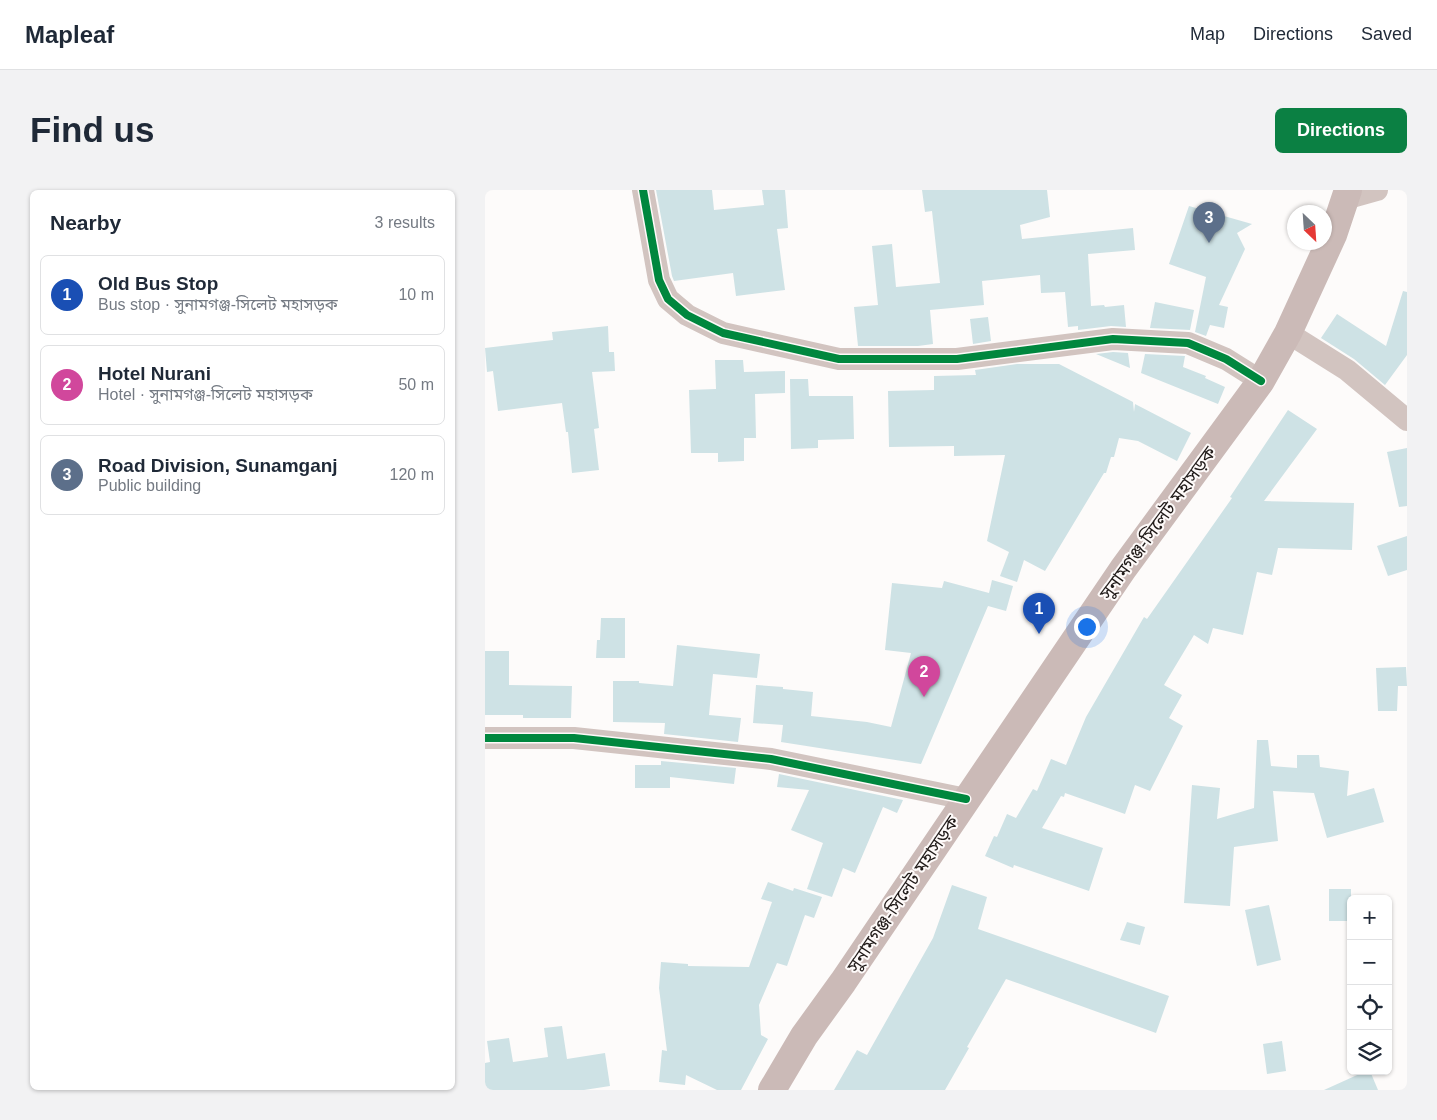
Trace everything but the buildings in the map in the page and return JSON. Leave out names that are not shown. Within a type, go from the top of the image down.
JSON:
[{"type":"main road","name":"সুনামগঞ্জ-সিলেট মহাসড়ক","points":[[772,1090],[804,1036],[843,982],[1123,570],[1261,381],[1288,333],[1333,235],[1347,194]]},
{"type":"street","points":[[643,190],[659,280],[668,299],[687,315],[723,334],[839,359],[957,359],[1113,339],[1188,343],[1226,359],[1261,381]]},
{"type":"street","points":[[1347,194],[1377,190]]},
{"type":"street","points":[[1288,333],[1347,370],[1407,420]]},
{"type":"street","points":[[485,738],[574,738],[771,759],[966,800]]},
{"type":"cycle path","points":[[643,190],[659,280],[668,299],[687,315],[723,333],[839,359],[957,359],[1113,339],[1188,343],[1226,359],[1261,381]]},
{"type":"cycle path","points":[[485,738],[574,738],[771,759],[966,799]]},
{"type":"place","name":"Road Division, Sunamganj","points":[[1209,243]]},
{"type":"place","name":"Old Bus Stop","points":[[1039,634]]},
{"type":"place","name":"Hotel Nurani","points":[[924,697]]}]
